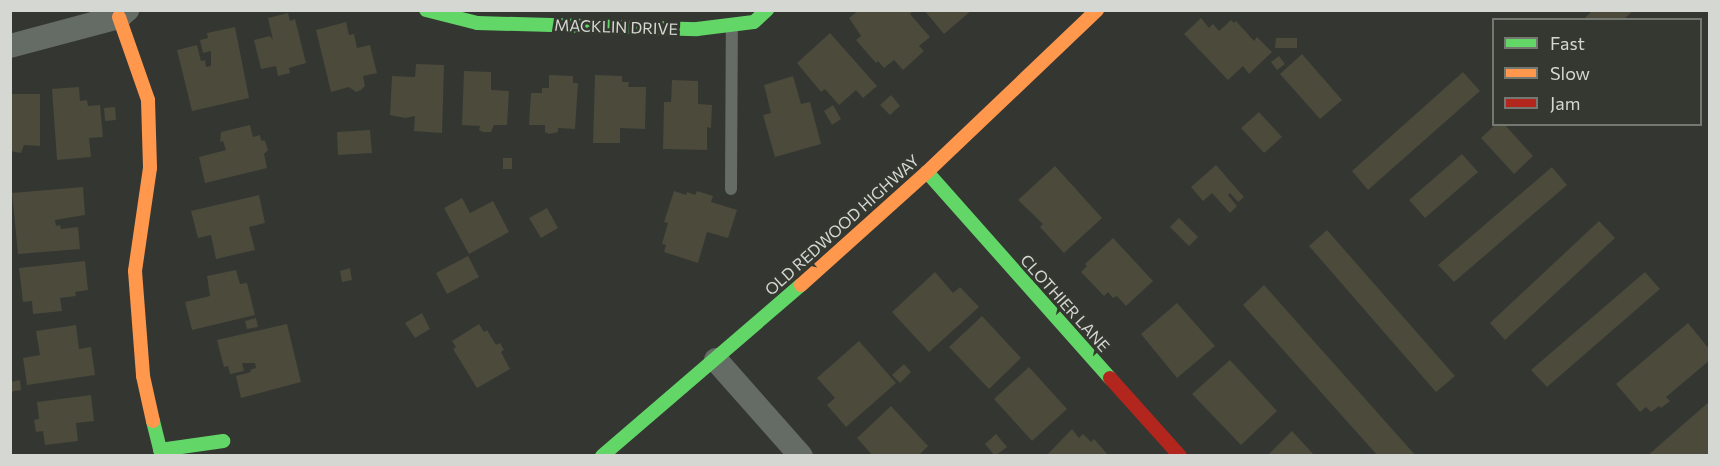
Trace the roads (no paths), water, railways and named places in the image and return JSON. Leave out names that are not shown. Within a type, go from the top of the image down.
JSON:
[{"type":"street","name":"MACKLIN DRIVE","points":[[426,10],[477,23],[697,29],[753,22],[767,10]]},
{"type":"street","name":"OLD REDWOOD HIGHWAY","points":[[602,456],[716,360],[927,172],[1097,10]]},
{"type":"street","points":[[10,46],[123,14],[148,100],[150,168],[135,271],[143,376],[160,450],[223,441]]},
{"type":"street","name":"CLOTHIER LANE","points":[[927,172],[1180,456]]},
{"type":"street","points":[[716,360],[801,456]]},
{"type":"lane","points":[[731,189],[732,24]]}]
